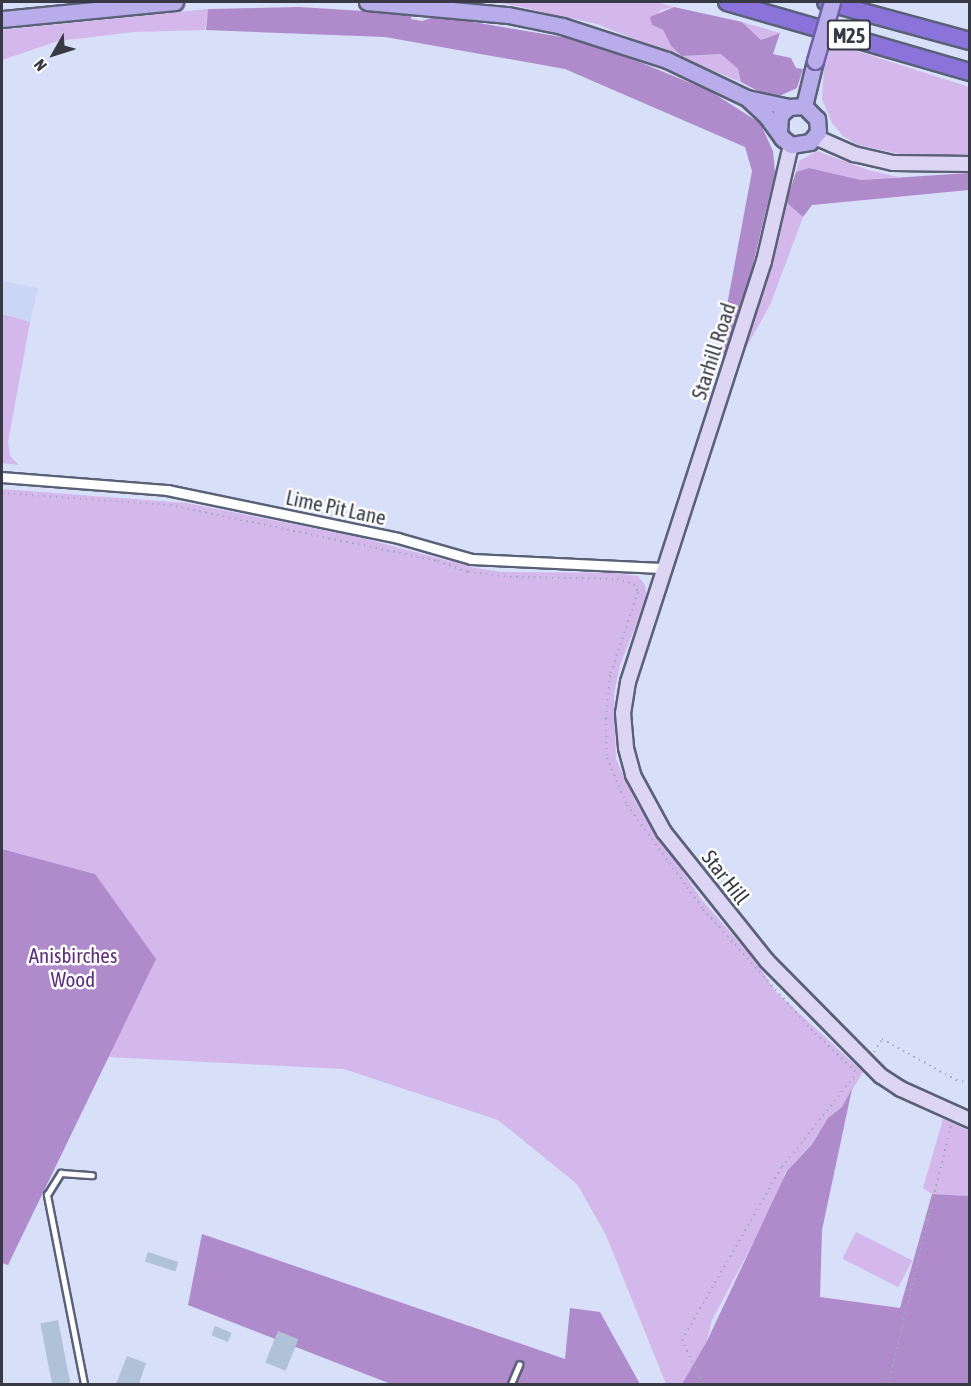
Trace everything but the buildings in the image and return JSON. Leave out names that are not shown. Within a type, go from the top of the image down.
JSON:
[{"type":"highway","name":"M25","points":[[727,2],[969,72]]},
{"type":"highway","name":"M25","points":[[826,2],[969,41]]},
{"type":"main road","points":[[2,19],[176,2]]},
{"type":"main road","points":[[367,2],[508,15],[562,26],[667,60],[747,98],[796,107],[817,119],[815,137],[804,145],[791,145],[747,98]]},
{"type":"main road","points":[[779,133],[780,115],[796,107],[815,61],[832,2]]},
{"type":"street","points":[[815,137],[854,154],[893,163],[969,164]]},
{"type":"street","name":"Starhill Road","points":[[662,568],[764,261],[791,145]]},
{"type":"street","name":"Lime Pit Lane","points":[[2,477],[167,490],[398,538],[471,559],[662,568]]},
{"type":"street","name":"Star Hill","points":[[662,568],[628,682],[623,713],[633,775],[664,832],[768,961],[861,1068],[969,1120]]},
{"type":"lane","points":[[84,1384],[47,1195],[61,1173],[92,1175]]},
{"type":"lane","points":[[511,1384],[519,1365]]},
{"type":"path","points":[[2,493],[170,505],[438,561],[468,572],[510,578],[616,579],[634,584],[638,592],[610,675],[606,718],[607,758],[627,806],[703,909],[811,1029],[861,1068]]},
{"type":"path","points":[[703,1384],[682,1340],[782,1167],[882,1039],[935,1070],[969,1083]]},
{"type":"path","points":[[888,1384],[953,1114]]},
{"type":"shaded area","points":[[498,2],[655,2],[674,7],[661,10],[652,25],[663,30],[671,46],[682,56],[721,54],[738,69],[741,82],[597,24]]},
{"type":"shaded area","points":[[208,9],[205,30],[134,32],[58,41],[2,60],[2,30]]},
{"type":"shaded area","points":[[742,22],[780,33],[761,40]]},
{"type":"shaded area","points":[[832,43],[969,87],[969,155],[910,156],[858,145],[843,136],[832,123],[822,99],[824,67]]},
{"type":"shaded area","points":[[817,151],[868,170],[898,177],[861,180],[809,168],[796,172],[799,161]]},
{"type":"shaded area","points":[[786,202],[803,217],[770,305],[738,362],[770,269]]},
{"type":"shaded area","points":[[3,281],[38,288],[30,322],[2,314]]},
{"type":"shaded area","points":[[2,314],[30,322],[8,442],[10,456],[19,465],[2,463]]},
{"type":"shaded area","points":[[2,489],[186,503],[358,537],[476,568],[501,572],[615,573],[638,576],[645,585],[647,597],[620,665],[614,694],[616,759],[635,801],[702,900],[757,963],[775,991],[863,1072],[842,1107],[828,1118],[812,1143],[785,1173],[777,1198],[712,1320],[707,1341],[682,1384],[666,1384],[606,1235],[577,1184],[498,1120],[344,1069],[108,1057],[95,874],[2,849]]},
{"type":"shaded area","points":[[943,1119],[969,1131],[969,1196],[932,1194],[923,1188]]},
{"type":"shaded area","points":[[856,1232],[912,1261],[899,1287],[842,1259]]},
{"type":"green space","points":[[299,7],[412,14],[411,19],[422,21],[437,16],[568,38],[615,52],[710,91],[760,123],[773,151],[775,173],[746,293],[724,359],[720,343],[752,171],[745,147],[565,69],[385,37],[206,30],[208,9]]},
{"type":"green space","points":[[674,7],[742,22],[761,40],[780,33],[773,54],[791,58],[796,68],[803,69],[797,88],[773,99],[741,82],[738,69],[721,54],[682,56],[671,46],[663,30],[652,25],[650,17]]},
{"type":"green space","points":[[809,168],[861,180],[969,173],[969,190],[812,205],[803,217],[786,202],[796,172]]},
{"type":"green space","name":"Anisbirches Wood","points":[[2,849],[95,874],[156,959],[8,1265],[2,1263]]},
{"type":"green space","points":[[852,1089],[822,1230],[820,1297],[900,1308],[932,1194],[969,1196],[969,1384],[682,1384],[707,1341],[787,1171],[812,1144],[828,1118],[842,1107]]},
{"type":"green space","points":[[202,1234],[565,1359],[570,1308],[600,1312],[640,1384],[391,1384],[188,1305]]}]
